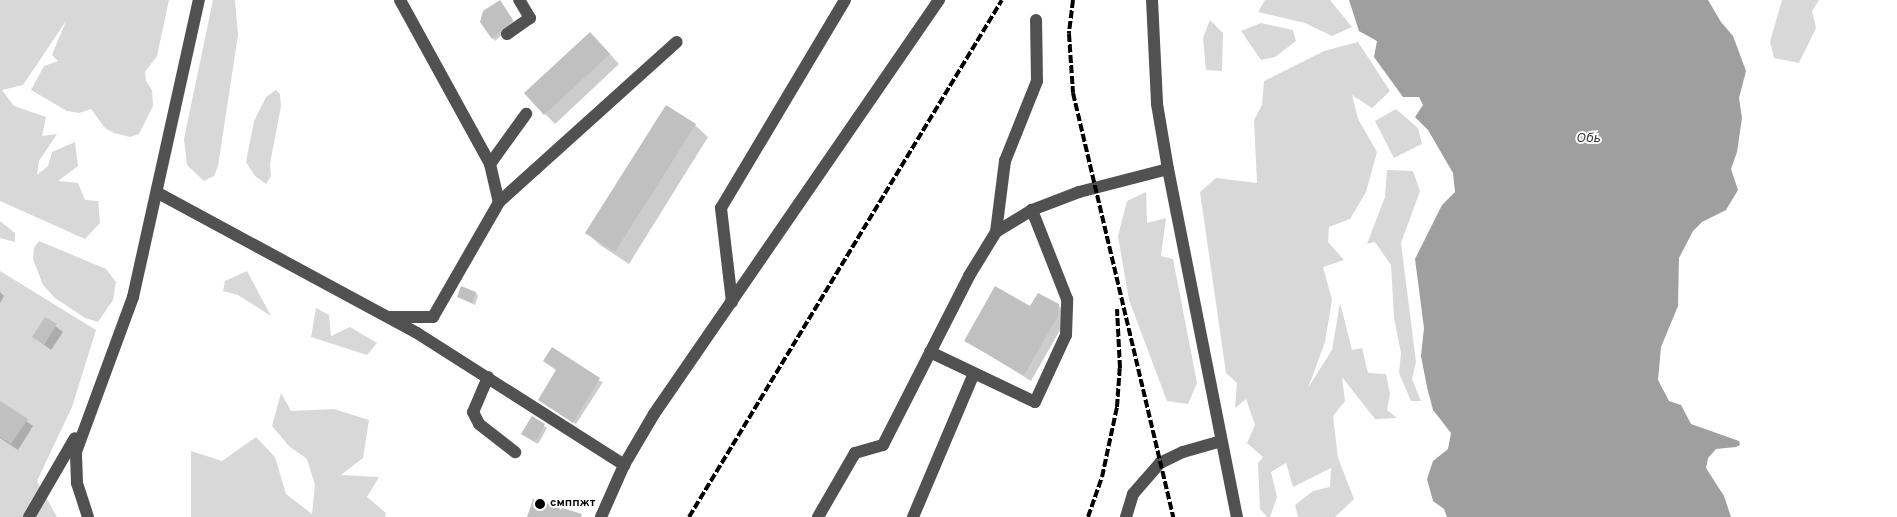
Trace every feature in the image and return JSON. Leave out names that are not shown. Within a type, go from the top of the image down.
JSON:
[{"type":"street","points":[[88,517],[76,483],[75,462],[90,412],[133,296],[158,193],[199,0]]},
{"type":"street","points":[[400,0],[490,164],[499,202]]},
{"type":"street","points":[[507,34],[530,18],[519,0]]},
{"type":"street","points":[[732,302],[721,208],[845,0]]},
{"type":"street","points":[[600,517],[624,465],[654,414],[939,0]]},
{"type":"street","points":[[1152,0],[1157,104],[1220,441],[1238,517]]},
{"type":"street","points":[[818,517],[855,453],[883,445],[930,352],[996,232],[1005,161],[1037,81],[1036,20]]},
{"type":"street","points":[[387,317],[433,317],[499,202],[677,42]]},
{"type":"street","points":[[490,164],[526,114]]},
{"type":"street","points":[[996,232],[1032,210],[1079,192],[1168,169]]},
{"type":"street","points":[[158,193],[387,317],[488,377],[624,465]]},
{"type":"street","points":[[930,352],[1035,402],[1066,334],[1067,299],[1032,210]]},
{"type":"street","points":[[918,516],[974,373]]},
{"type":"street","points":[[488,377],[473,412],[479,424],[516,452]]},
{"type":"street","points":[[28,517],[90,412]]},
{"type":"street","points":[[1126,517],[1133,494],[1160,463],[1183,452],[1220,441]]},
{"type":"shaded area","points":[[0,0],[169,0],[157,56],[145,72],[146,81],[152,90],[153,106],[139,134],[130,137],[114,133],[105,128],[91,109],[79,113],[67,111],[31,90],[44,66],[58,61],[52,55],[66,21],[23,85],[2,90],[14,106],[46,117],[42,136],[57,134],[39,161],[37,175],[48,166],[52,152],[75,142],[78,166],[58,181],[78,183],[85,200],[98,201],[100,223],[85,239],[0,201]]},
{"type":"shaded area","points":[[213,0],[235,0],[238,35],[218,166],[214,176],[204,181],[187,165],[184,139]]},
{"type":"shaded area","points":[[1265,0],[1330,0],[1352,27],[1332,36],[1305,23],[1258,12]]},
{"type":"shaded area","points":[[1782,0],[1819,0],[1812,11],[1816,28],[1799,63],[1774,58],[1770,42]]},
{"type":"shaded area","points":[[1210,20],[1223,33],[1222,71],[1206,70],[1203,38]]},
{"type":"shaded area","points":[[1261,23],[1293,30],[1296,41],[1275,57],[1261,60],[1241,31]]},
{"type":"shaded area","points":[[1358,42],[1390,91],[1372,108],[1352,95],[1358,119],[1377,152],[1366,192],[1350,219],[1329,227],[1328,242],[1344,260],[1323,267],[1332,300],[1325,342],[1308,388],[1332,350],[1340,303],[1352,350],[1362,348],[1368,373],[1386,374],[1390,394],[1387,410],[1397,418],[1375,419],[1342,377],[1345,401],[1333,416],[1338,458],[1354,499],[1335,517],[1298,517],[1295,505],[1313,491],[1330,487],[1331,468],[1293,487],[1286,463],[1271,472],[1277,497],[1270,517],[1267,517],[1260,509],[1258,463],[1263,457],[1247,443],[1255,425],[1246,399],[1235,408],[1237,383],[1226,373],[1200,192],[1216,178],[1257,183],[1254,120],[1262,105],[1264,81],[1324,51]]},
{"type":"shaded area","points":[[276,90],[280,94],[281,106],[270,164],[271,176],[266,184],[255,176],[246,162],[254,121],[266,97]]},
{"type":"shaded area","points":[[1396,109],[1418,128],[1422,144],[1394,158],[1375,121]]},
{"type":"shaded area","points":[[1387,170],[1413,171],[1420,191],[1401,243],[1416,362],[1412,379],[1421,401],[1411,401],[1399,373],[1401,353],[1394,318],[1391,265],[1375,242],[1367,244],[1385,197]]},
{"type":"shaded area","points":[[1146,192],[1147,223],[1166,218],[1161,256],[1173,259],[1197,383],[1188,404],[1167,401],[1129,300],[1118,236],[1127,201]]},
{"type":"shaded area","points":[[0,221],[15,233],[15,242],[0,238]]},
{"type":"shaded area","points":[[39,241],[106,269],[116,282],[113,300],[98,322],[85,318],[55,298],[43,285],[33,259],[34,248]]},
{"type":"shaded area","points":[[0,271],[96,330],[72,407],[37,481],[57,517],[0,517]]},
{"type":"shaded area","points":[[247,271],[271,316],[238,295],[223,291],[225,281]]},
{"type":"shaded area","points":[[316,308],[329,315],[331,336],[350,327],[377,343],[367,355],[311,337]]},
{"type":"shaded area","points":[[281,393],[291,411],[334,409],[369,420],[363,458],[341,475],[379,477],[367,497],[386,513],[385,517],[191,517],[191,451],[222,461],[256,437],[275,457],[286,494],[312,514],[315,485],[307,459],[289,446],[272,426]]},
{"type":"water","name":"Обь","points":[[1349,0],[1708,0],[1721,22],[1733,36],[1746,71],[1739,98],[1742,118],[1737,152],[1731,169],[1738,190],[1726,210],[1702,222],[1693,231],[1679,258],[1678,306],[1661,347],[1658,380],[1669,401],[1681,405],[1691,424],[1739,441],[1740,445],[1736,447],[1716,449],[1708,458],[1706,468],[1724,496],[1731,517],[1447,517],[1444,509],[1433,501],[1427,479],[1433,461],[1448,449],[1451,433],[1433,410],[1427,387],[1421,356],[1424,328],[1415,259],[1442,205],[1455,192],[1453,173],[1428,130],[1415,117],[1423,105],[1419,97],[1403,97],[1374,57],[1377,41],[1359,31]]},
{"type":"building","points":[[500,0],[513,20],[492,39],[480,22],[483,11]]},
{"type":"building","points":[[590,32],[610,54],[544,115],[524,93]]},
{"type":"building","points":[[666,105],[696,124],[615,252],[585,233]]},
{"type":"building","points":[[461,286],[476,292],[472,303],[457,297]]},
{"type":"building","points":[[995,286],[1030,306],[1038,293],[1059,304],[1058,316],[1024,375],[964,341]]},
{"type":"building","points":[[45,317],[57,324],[44,345],[32,337]]},
{"type":"building","points":[[552,347],[600,378],[573,423],[538,400],[556,370],[543,361]]},
{"type":"building","points":[[0,401],[28,419],[11,444],[0,437]]},
{"type":"building","points":[[532,416],[545,424],[535,442],[521,434]]},
{"type":"building","name":"смппжт","points":[[533,499],[582,514],[581,517],[527,517]]},
{"type":"railway","points":[[689,517],[1002,0]]},
{"type":"railway","points":[[1073,0],[1069,34],[1073,93],[1173,517]]},
{"type":"railway","points":[[1088,517],[1102,477],[1117,407],[1120,368],[1117,309]]},
{"type":"place","name":"смппжт","points":[[540,504]]}]
